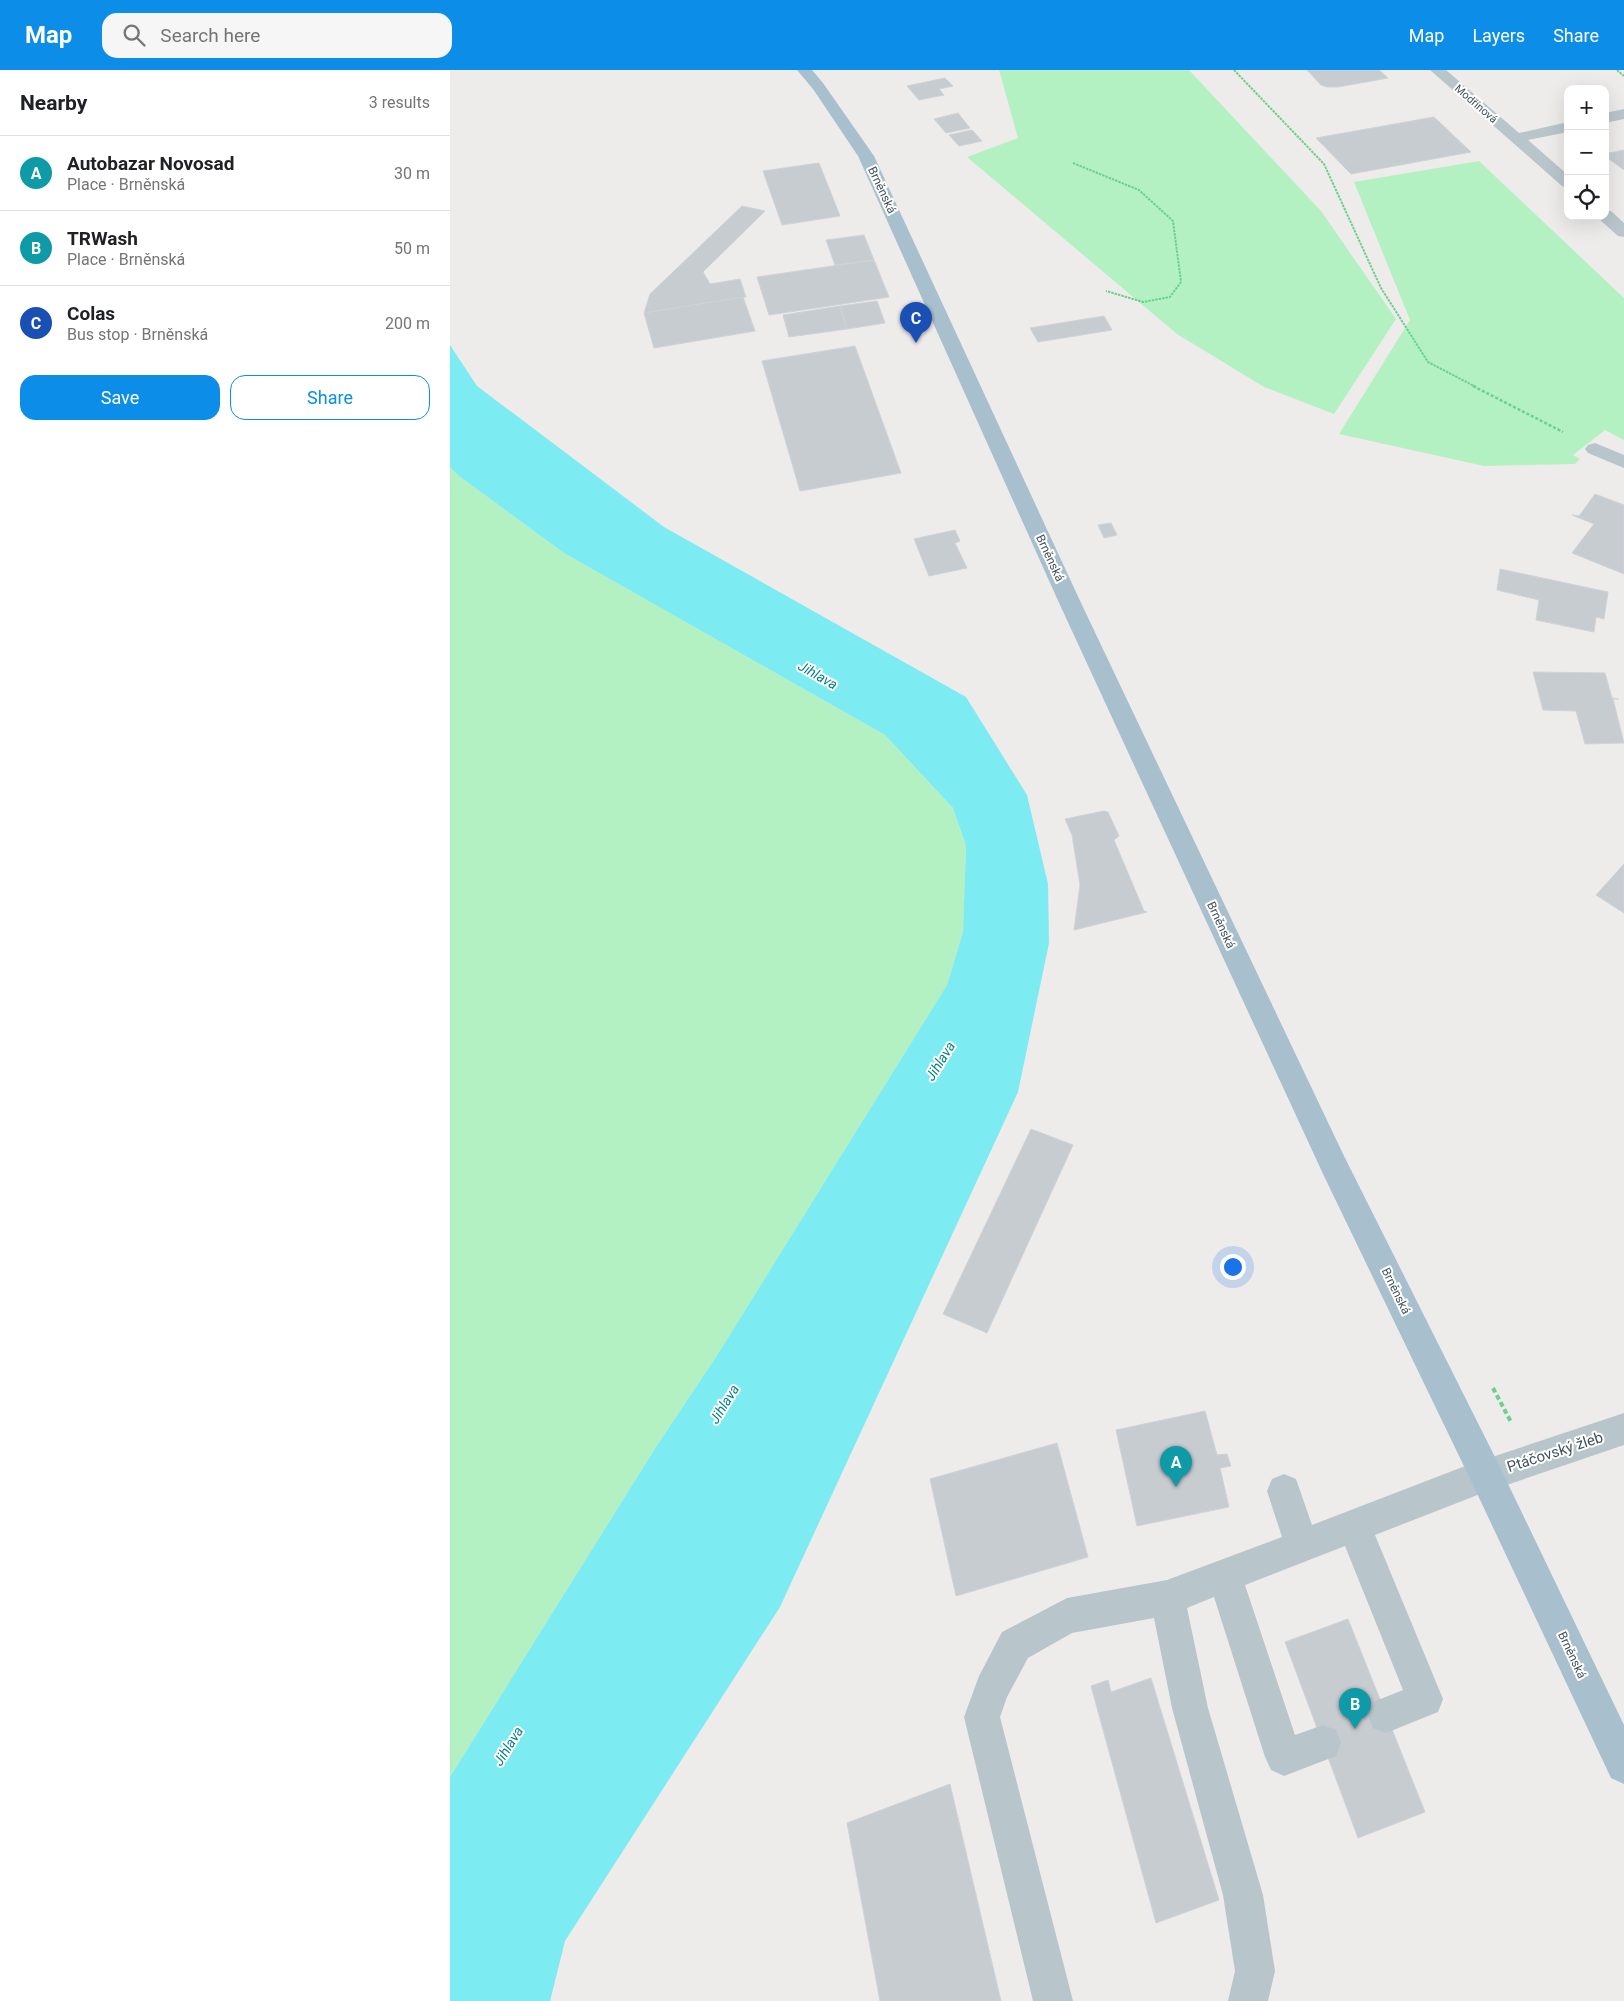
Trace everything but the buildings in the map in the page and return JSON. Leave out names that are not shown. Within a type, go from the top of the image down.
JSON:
[{"type":"main road","name":"Brněnská","points":[[811,78],[866,156],[1251,990],[1334,1166],[1486,1475],[1624,1765]]},
{"type":"street","name":"Modřínová","points":[[1437,70],[1564,180]]},
{"type":"street","points":[[1609,117],[1624,114]]},
{"type":"street","points":[[1515,138],[1564,128]]},
{"type":"street","points":[[1609,219],[1624,232]]},
{"type":"street","points":[[1595,449],[1624,462]]},
{"type":"street","name":"Ptáčovský žleb","points":[[1053,2001],[982,1717],[992,1689],[1015,1645],[1067,1616],[1167,1598],[1486,1475],[1624,1429]]},
{"type":"street","points":[[1284,1491],[1302,1546]]},
{"type":"street","points":[[1354,1526],[1425,1699],[1386,1715]]},
{"type":"street","points":[[1224,1576],[1284,1757],[1323,1743]]},
{"type":"street","points":[[1167,1598],[1190,1708],[1243,1895],[1255,1971],[1248,2001]]},
{"type":"path","points":[[1234,70],[1324,164],[1381,288],[1428,362],[1595,449]]},
{"type":"path","points":[[1617,70],[1624,76]]},
{"type":"path","points":[[1073,163],[1139,190],[1173,222],[1181,282],[1170,297],[1143,302],[1106,291]]},
{"type":"green space","points":[[999,70],[1189,70],[1321,211],[1396,319],[1334,414],[1264,387],[1177,334],[967,157],[1018,138]]},
{"type":"green space","points":[[1479,161],[1624,298],[1624,440],[1605,430],[1573,455],[1580,459],[1575,464],[1484,466],[1339,434],[1410,320],[1354,182]]},
{"type":"green space","points":[[450,467],[459,476],[564,553],[885,735],[953,808],[966,846],[963,932],[947,985],[716,1357],[656,1447],[450,1777]]},
{"type":"water","name":"Jihlava","points":[[450,345],[477,386],[664,527],[966,697],[1027,795],[1048,884],[1049,943],[1018,1092],[780,1607],[565,1941],[550,2001],[450,2001],[450,1777],[656,1447],[716,1357],[947,985],[963,932],[966,846],[953,808],[885,735],[564,553],[459,476],[450,467]]},
{"type":"place","name":"Colas","points":[[916,343]]},
{"type":"place","name":"Autobazar Novosad","points":[[1176,1487]]},
{"type":"place","name":"TRWash","points":[[1355,1729]]}]
